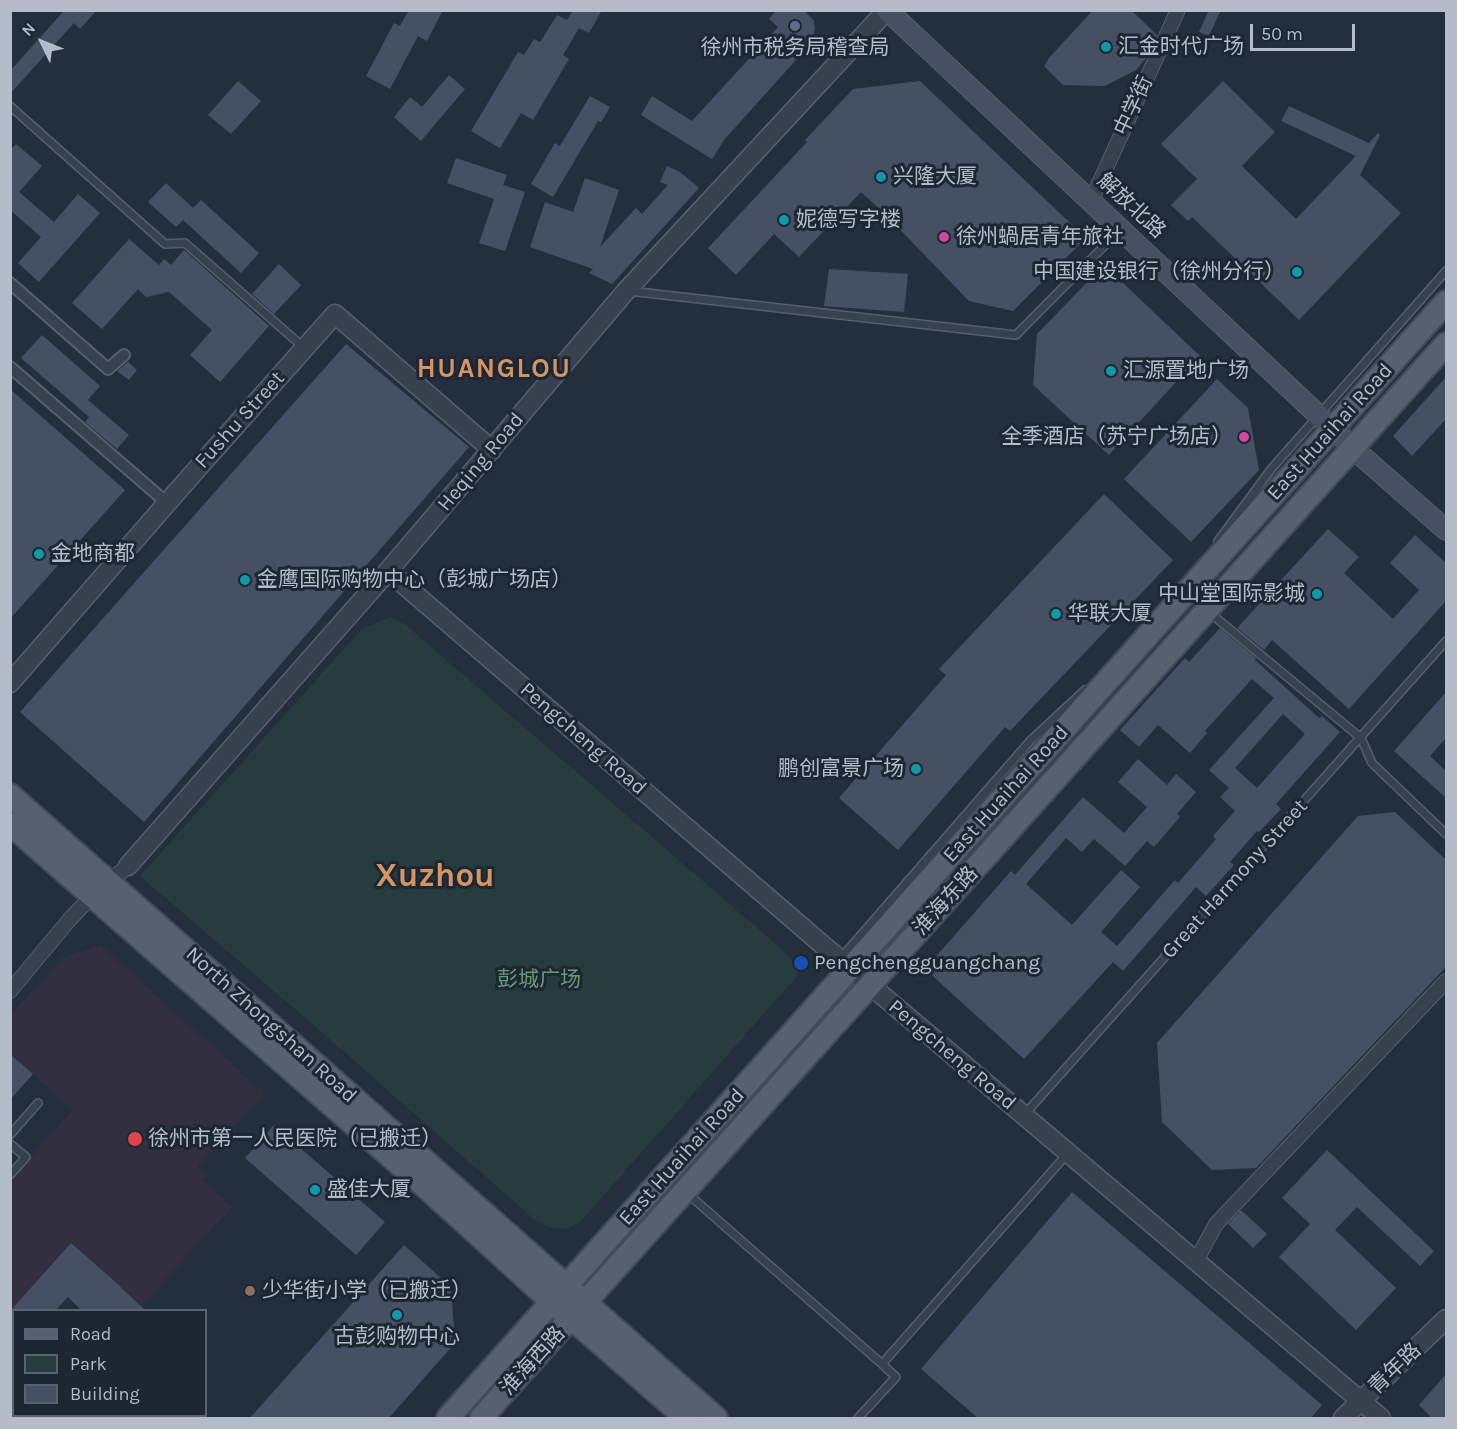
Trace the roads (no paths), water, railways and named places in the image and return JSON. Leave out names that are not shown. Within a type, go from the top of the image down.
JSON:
[{"type":"main road","name":"解放北路","points":[[887,10],[1337,432],[1446,530]]},
{"type":"main road","name":"East Huaihai Road","points":[[448,1419],[845,964],[1337,432],[1446,302]]},
{"type":"main road","name":"East Huaihai Road","points":[[1210,607],[1337,432],[1446,344]]},
{"type":"main road","name":"淮海东路","points":[[578,1310],[1210,607]]},
{"type":"main road","name":"North Zhongshan Road","points":[[10,795],[101,888],[578,1310]]},
{"type":"main road","name":"North Zhongshan Road","points":[[10,824],[101,888]]},
{"type":"main road","name":"淮海西路","points":[[482,1419],[578,1310]]},
{"type":"main road","points":[[578,1310],[686,1419]]},
{"type":"main road","points":[[578,1310],[716,1419]]},
{"type":"street","name":"Heqing Road","points":[[128,866],[388,572],[627,291],[887,10]]},
{"type":"street","name":"中学街","points":[[1091,201],[1178,10]]},
{"type":"street","points":[[10,283],[108,369],[124,355]]},
{"type":"street","name":"Fushu Street","points":[[10,683],[335,314],[492,450]]},
{"type":"street","points":[[10,368],[167,503]]},
{"type":"street","name":"Pengcheng Road","points":[[388,572],[870,986],[1381,1419]]},
{"type":"street","points":[[10,991],[70,919],[101,888],[128,866]]},
{"type":"street","points":[[1196,1261],[1216,1224],[1446,981]]},
{"type":"street","name":"青年路","points":[[1343,1419],[1446,1319]]},
{"type":"lane","points":[[10,106],[165,244],[185,243],[302,346]]},
{"type":"lane","points":[[627,291],[1016,335],[1120,229]]},
{"type":"lane","points":[[1210,551],[1272,468],[1337,432],[1446,271]]},
{"type":"lane","points":[[1104,673],[1203,561]]},
{"type":"lane","points":[[1210,607],[1215,617],[1361,738],[1372,763],[1446,834]]},
{"type":"lane","name":"Great Harmony Street","points":[[1024,1116],[1446,641]]},
{"type":"lane","points":[[845,964],[1030,741],[1087,688]]},
{"type":"lane","points":[[10,1135],[38,1103]]},
{"type":"lane","points":[[10,1144],[26,1157],[10,1175]]},
{"type":"lane","points":[[882,1364],[1068,1154]]},
{"type":"lane","points":[[685,1191],[896,1377],[858,1419]]},
{"type":"place","name":"徐州市税务局稽查局","points":[[795,26]]},
{"type":"place","name":"汇金时代广场","points":[[1106,47]]},
{"type":"place","name":"兴隆大厦","points":[[881,177]]},
{"type":"place","name":"妮德写字楼","points":[[784,220]]},
{"type":"place","name":"徐州蝸居青年旅社","points":[[944,237]]},
{"type":"place","name":"中国建设银行（徐州分行）","points":[[1297,272]]},
{"type":"place","name":"汇源置地广场","points":[[1111,371]]},
{"type":"place","name":"全季酒店（苏宁广场店）","points":[[1244,437]]},
{"type":"place","name":"金地商都","points":[[39,554]]},
{"type":"place","name":"金鹰国际购物中心（彭城广场店）","points":[[245,580]]},
{"type":"place","name":"中山堂国际影城","points":[[1317,594]]},
{"type":"place","name":"华联大厦","points":[[1056,614]]},
{"type":"place","name":"鹏创富景广场","points":[[916,769]]},
{"type":"place","name":"Pengchengguangchang","points":[[801,963]]},
{"type":"place","name":"徐州市第一人民医院（已搬迁）","points":[[135,1139]]},
{"type":"place","name":"盛佳大厦","points":[[315,1190]]},
{"type":"place","name":"少华街小学（已搬迁）","points":[[250,1291]]},
{"type":"place","name":"古彭购物中心","points":[[397,1315]]},
{"type":"district","name":"HUANGLOU","points":[[494,369]]},
{"type":"district","name":"Xuzhou","points":[[435,877]]},
{"type":"park label","name":"彭城广场","points":[[539,980]]}]
